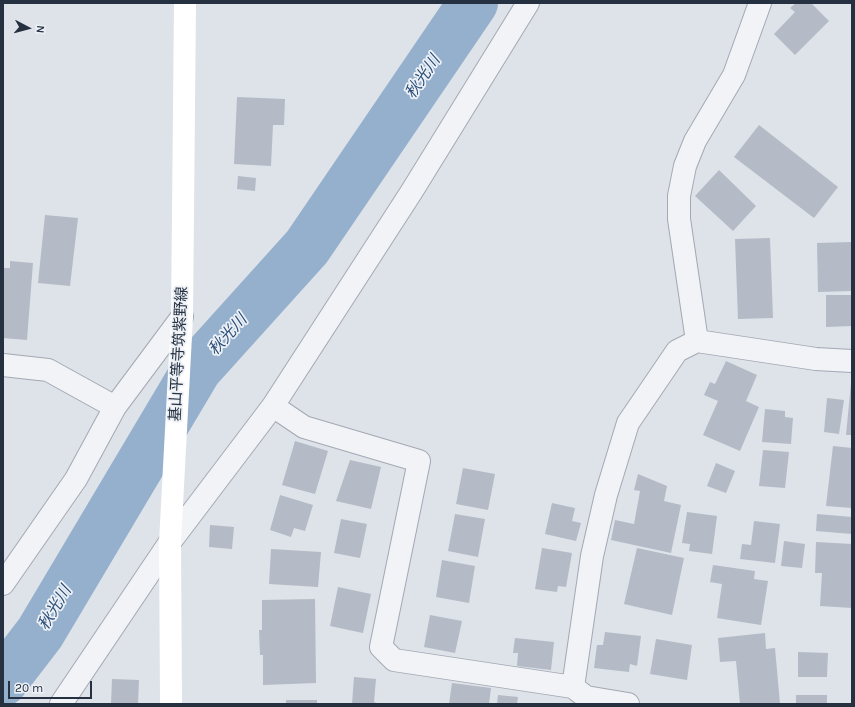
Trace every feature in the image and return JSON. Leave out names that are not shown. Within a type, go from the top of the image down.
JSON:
[{"type":"main road","name":"基山平等寺筑紫野線","points":[[171,704],[170,542],[182,317],[185,3]]},
{"type":"street","points":[[61,704],[170,542],[273,406],[412,190],[528,3]]},
{"type":"street","points":[[697,341],[679,219],[679,196],[685,166],[695,140],[734,75],[760,3]]},
{"type":"street","points":[[3,584],[76,479],[115,407],[182,317]]},
{"type":"street","points":[[573,687],[592,556],[606,495],[628,423],[677,351],[697,341],[816,359],[852,361]]},
{"type":"street","points":[[3,365],[48,370],[115,407]]},
{"type":"street","points":[[273,406],[304,427],[419,461],[382,646],[394,660],[573,687],[586,697],[628,704]]},
{"type":"building","points":[[796,3],[811,3],[829,21],[795,55],[774,34],[795,12],[790,8]]},
{"type":"building","points":[[237,97],[285,99],[284,125],[273,125],[271,166],[234,164]]},
{"type":"building","points":[[759,125],[838,187],[814,218],[734,157]]},
{"type":"building","points":[[719,170],[756,206],[733,231],[695,196]]},
{"type":"building","points":[[238,176],[256,178],[255,191],[237,189]]},
{"type":"building","points":[[45,215],[78,218],[70,286],[38,283]]},
{"type":"building","points":[[770,238],[773,318],[738,319],[735,239]]},
{"type":"building","points":[[852,242],[852,291],[818,292],[817,243]]},
{"type":"building","points":[[10,261],[33,263],[27,340],[3,338],[3,268],[10,268]]},
{"type":"building","points":[[826,295],[852,295],[852,326],[826,327]]},
{"type":"building","points":[[726,361],[757,375],[746,401],[759,407],[740,451],[703,435],[718,401],[704,395],[710,382],[715,384]]},
{"type":"building","points":[[851,383],[852,435],[846,435]]},
{"type":"building","points":[[827,398],[844,400],[839,434],[824,432]]},
{"type":"building","points":[[765,409],[785,411],[785,417],[793,418],[791,444],[762,442]]},
{"type":"building","points":[[295,441],[328,451],[315,494],[282,485]]},
{"type":"building","points":[[833,446],[852,448],[852,508],[826,506]]},
{"type":"building","points":[[763,450],[789,452],[785,488],[759,486]]},
{"type":"building","points":[[350,460],[381,467],[371,509],[336,501]]},
{"type":"building","points":[[716,463],[735,471],[726,493],[707,486]]},
{"type":"building","points":[[463,468],[495,474],[488,510],[456,504]]},
{"type":"building","points":[[638,474],[667,486],[664,501],[681,505],[671,553],[611,540],[615,520],[634,524],[640,491],[634,490]]},
{"type":"building","points":[[280,495],[313,505],[305,531],[294,528],[291,537],[270,530]]},
{"type":"building","points":[[552,503],[575,508],[572,521],[581,523],[576,541],[545,534]]},
{"type":"building","points":[[687,512],[717,516],[712,554],[689,551],[690,544],[682,543]]},
{"type":"building","points":[[455,514],[485,519],[478,557],[448,551]]},
{"type":"building","points":[[817,514],[852,517],[852,534],[816,531]]},
{"type":"building","points":[[341,519],[367,524],[360,558],[334,553]]},
{"type":"building","points":[[754,521],[780,524],[775,563],[740,559],[742,544],[751,545]]},
{"type":"building","points":[[210,525],[234,527],[232,549],[209,547]]},
{"type":"building","points":[[784,541],[805,544],[802,568],[781,566]]},
{"type":"building","points":[[816,542],[852,544],[852,608],[820,606],[822,573],[815,573]]},
{"type":"building","points":[[542,548],[572,553],[566,587],[558,586],[557,592],[535,589]]},
{"type":"building","points":[[637,548],[684,558],[672,615],[624,604]]},
{"type":"building","points":[[271,549],[321,552],[318,587],[269,584]]},
{"type":"building","points":[[442,560],[475,566],[469,603],[436,597]]},
{"type":"building","points":[[713,565],[755,571],[754,579],[768,581],[761,625],[717,618],[722,584],[710,582]]},
{"type":"building","points":[[338,587],[371,594],[363,633],[330,626]]},
{"type":"building","points":[[315,599],[316,683],[263,685],[263,655],[260,655],[259,630],[262,630],[262,600]]},
{"type":"building","points":[[430,615],[462,621],[455,653],[424,647]]},
{"type":"building","points":[[605,632],[641,636],[637,666],[630,664],[629,672],[594,668],[597,645],[603,645]]},
{"type":"building","points":[[765,633],[766,649],[775,648],[780,704],[740,704],[736,661],[720,662],[718,638]]},
{"type":"building","points":[[515,638],[554,642],[551,670],[517,666],[518,653],[513,653]]},
{"type":"building","points":[[656,639],[692,645],[687,680],[650,674]]},
{"type":"building","points":[[798,652],[828,653],[827,677],[798,677]]},
{"type":"building","points":[[354,677],[376,679],[374,702],[379,704],[352,704]]},
{"type":"building","points":[[112,679],[139,680],[138,704],[111,704]]},
{"type":"building","points":[[452,683],[491,688],[489,704],[449,704]]},
{"type":"building","points":[[498,695],[518,697],[517,704],[497,704]]},
{"type":"building","points":[[796,695],[827,695],[827,704],[796,704]]},
{"type":"building","points":[[286,700],[317,700],[317,704],[286,704]]},
{"type":"waterway","name":"秋光川","points":[[3,681],[40,633],[197,369],[307,247],[473,3]]}]
